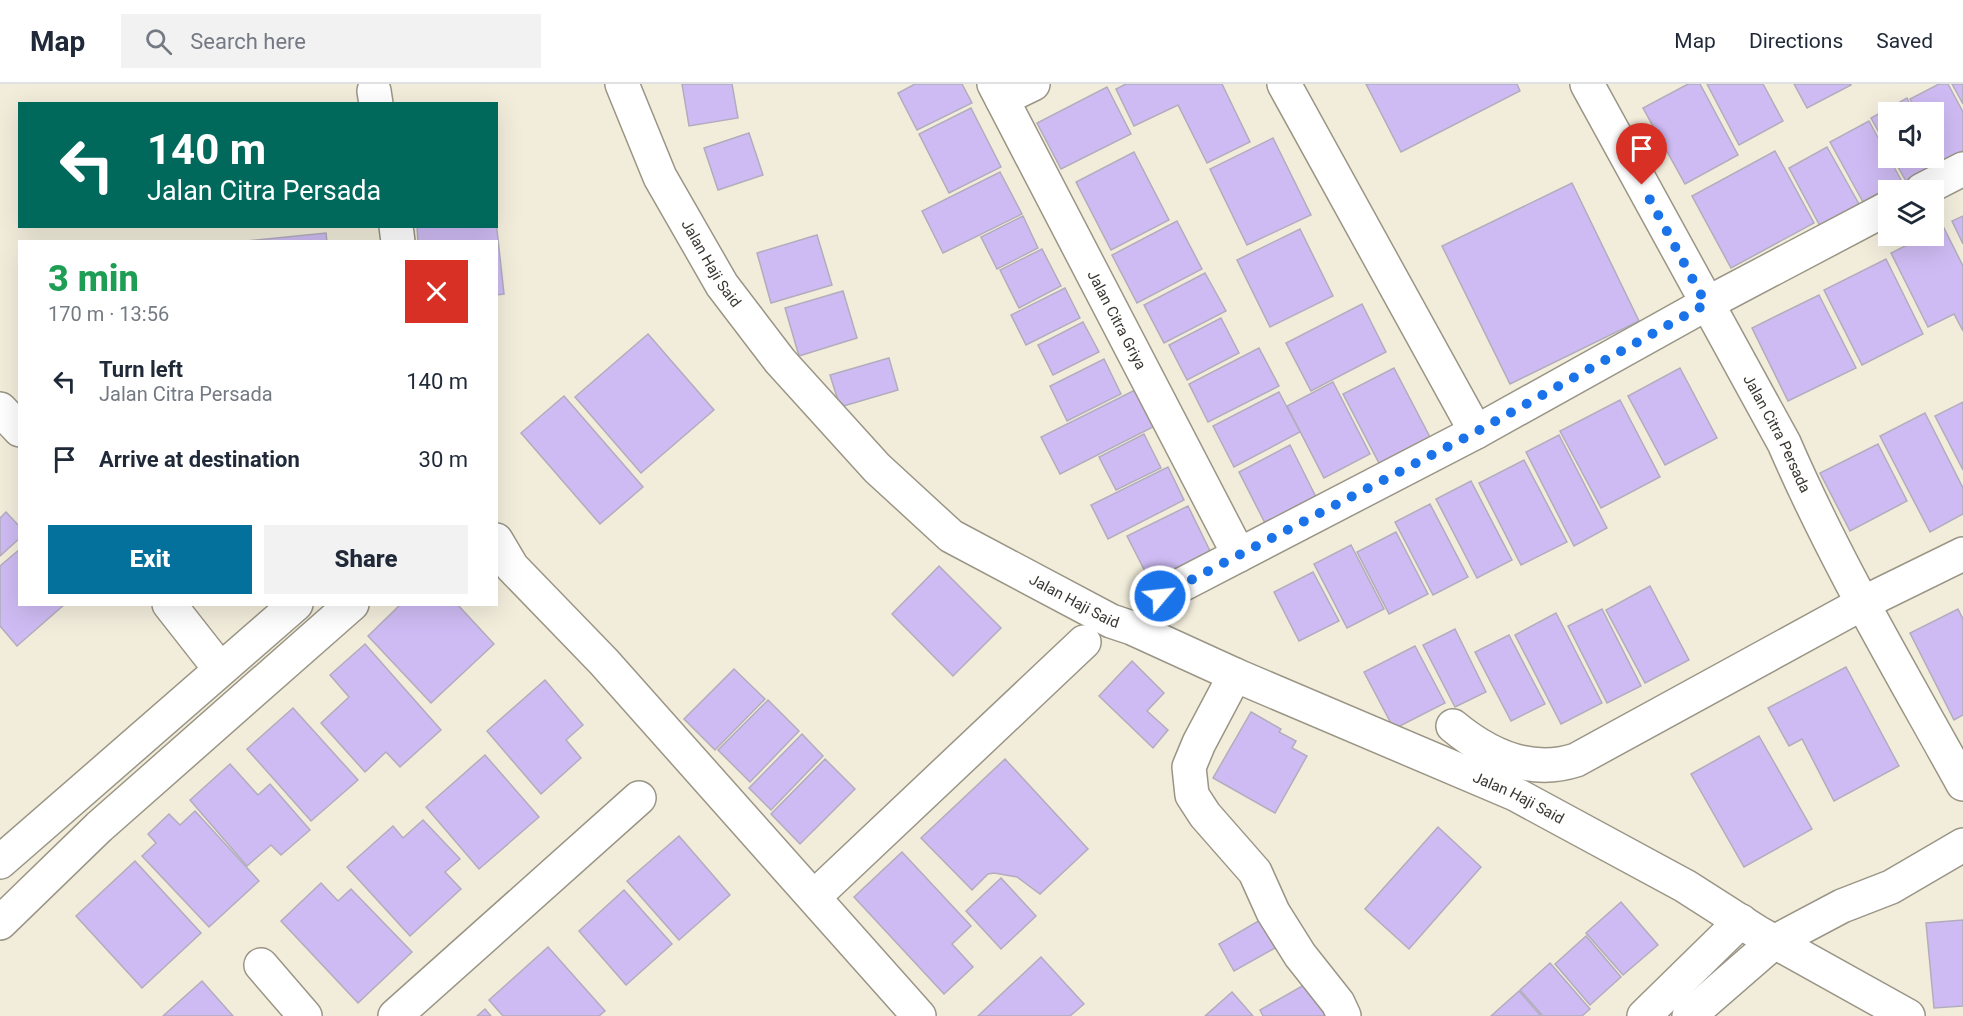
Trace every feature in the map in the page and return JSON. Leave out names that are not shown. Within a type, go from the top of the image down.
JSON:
[{"type":"street","name":"Jalan Haji Said","points":[[622,84],[660,177],[722,285],[780,362],[877,468],[951,536],[1111,621],[1132,628],[1235,675],[1515,794],[1685,886],[1783,947],[1908,1016]]},
{"type":"street","points":[[998,92],[1033,84]]},
{"type":"street","points":[[1284,84],[1476,432]]},
{"type":"street","name":"Jalan Citra Persada","points":[[1589,85],[1706,304],[1784,443],[1801,482],[1863,603],[1963,784]]},
{"type":"street","name":"Jalan Citra Griya","points":[[998,92],[1239,555]]},
{"type":"street","points":[[1942,180],[1963,169]]},
{"type":"street","points":[[1160,596],[1476,432],[1706,304],[1878,213]]},
{"type":"street","points":[[0,409],[18,428]]},
{"type":"street","points":[[498,543],[512,567],[604,663],[814,897],[916,1015]]},
{"type":"street","points":[[1453,726],[1469,739],[1515,762],[1540,766],[1560,765],[1576,760],[1863,603],[1963,554]]},
{"type":"street","points":[[171,606],[220,669]]},
{"type":"street","points":[[0,861],[294,606]]},
{"type":"street","points":[[0,923],[99,827],[350,606]]},
{"type":"street","points":[[814,897],[1084,642]]},
{"type":"street","points":[[1235,675],[1199,742],[1189,767],[1192,795],[1205,816],[1255,872],[1273,912],[1300,955],[1338,1003],[1344,1016]]},
{"type":"street","points":[[395,1016],[639,798]]},
{"type":"street","points":[[1689,1016],[1842,906],[1891,887],[1963,845]]},
{"type":"street","points":[[1644,1016],[1741,921]]},
{"type":"street","points":[[261,965],[305,1016]]},
{"type":"building","points":[[682,84],[732,84],[738,118],[689,126]]},
{"type":"building","points":[[915,84],[962,84],[972,103],[917,130],[898,93]]},
{"type":"building","points":[[1126,84],[1222,84],[1250,142],[1207,163],[1178,105],[1134,126],[1116,89]]},
{"type":"building","points":[[1366,84],[1517,84],[1520,91],[1401,152]]},
{"type":"building","points":[[1688,84],[1700,84],[1738,155],[1685,184],[1643,108]]},
{"type":"building","points":[[1707,84],[1763,84],[1783,121],[1739,145]]},
{"type":"building","points":[[1794,84],[1851,84],[1851,85],[1807,108]]},
{"type":"building","points":[[1939,84],[1948,84],[1963,112],[1963,151],[1944,160],[1944,102],[1912,102],[1910,99]]},
{"type":"building","points":[[1952,84],[1963,84],[1963,104]]},
{"type":"building","points":[[1107,87],[1131,134],[1061,169],[1037,123]]},
{"type":"building","points":[[971,108],[1001,167],[949,193],[919,134]]},
{"type":"building","points":[[1878,114],[1878,131],[1871,118]]},
{"type":"building","points":[[1869,121],[1878,138],[1878,168],[1894,168],[1901,180],[1878,180],[1878,193],[1863,202],[1830,142]]},
{"type":"building","points":[[749,133],[763,175],[718,190],[704,148]]},
{"type":"building","points":[[1273,138],[1311,215],[1247,245],[1210,169]]},
{"type":"building","points":[[1827,147],[1859,204],[1820,226],[1789,168]]},
{"type":"building","points":[[1775,151],[1814,223],[1731,268],[1692,196]]},
{"type":"building","points":[[1134,152],[1169,220],[1111,250],[1076,182]]},
{"type":"building","points":[[1899,168],[1930,168],[1908,180],[1905,180]]},
{"type":"building","points":[[1000,172],[1022,214],[943,253],[922,211]]},
{"type":"building","points":[[1572,183],[1639,321],[1510,384],[1442,246]]},
{"type":"building","points":[[1023,216],[1038,248],[997,269],[981,237]]},
{"type":"building","points":[[1963,216],[1963,244],[1952,221]]},
{"type":"building","points":[[1177,221],[1202,269],[1137,303],[1112,255]]},
{"type":"building","points":[[417,228],[497,228],[504,294],[498,295],[498,240],[418,240]]},
{"type":"building","points":[[1944,228],[1963,266],[1963,331],[1954,314],[1928,327],[1891,253],[1905,246],[1944,246]]},
{"type":"building","points":[[1300,229],[1333,296],[1270,327],[1237,260]]},
{"type":"building","points":[[326,233],[327,240],[256,240]]},
{"type":"building","points":[[817,235],[832,285],[771,303],[757,253]]},
{"type":"building","points":[[1042,249],[1061,286],[1019,308],[1000,270]]},
{"type":"building","points":[[1886,259],[1923,334],[1862,365],[1824,290]]},
{"type":"building","points":[[1205,273],[1226,311],[1164,343],[1144,305]]},
{"type":"building","points":[[1065,288],[1080,318],[1026,345],[1011,315]]},
{"type":"building","points":[[843,291],[857,338],[799,356],[785,308]]},
{"type":"building","points":[[1819,295],[1856,368],[1788,401],[1752,328]]},
{"type":"building","points":[[1362,304],[1386,352],[1311,391],[1286,343]]},
{"type":"building","points":[[1221,318],[1239,353],[1187,380],[1169,345]]},
{"type":"building","points":[[1083,322],[1099,352],[1053,375],[1038,345]]},
{"type":"building","points":[[648,334],[714,410],[641,473],[575,397]]},
{"type":"building","points":[[1259,348],[1279,386],[1208,422],[1189,384]]},
{"type":"building","points":[[889,358],[898,390],[840,407],[830,375]]},
{"type":"building","points":[[1104,359],[1121,394],[1067,421],[1050,386]]},
{"type":"building","points":[[1394,368],[1432,441],[1381,467],[1343,394]]},
{"type":"building","points":[[1680,368],[1717,438],[1665,465],[1628,396]]},
{"type":"building","points":[[1333,382],[1370,454],[1324,478],[1287,406]]},
{"type":"building","points":[[1135,390],[1153,427],[1060,474],[1041,437]]},
{"type":"building","points":[[1279,392],[1300,432],[1234,467],[1213,426]]},
{"type":"building","points":[[564,396],[643,487],[600,524],[521,433]]},
{"type":"building","points":[[1620,400],[1660,477],[1601,508],[1560,431]]},
{"type":"building","points":[[1963,402],[1963,470],[1935,416]]},
{"type":"building","points":[[1925,413],[1963,488],[1963,514],[1930,532],[1880,436]]},
{"type":"building","points":[[1144,434],[1161,468],[1116,490],[1099,457]]},
{"type":"building","points":[[1559,435],[1607,528],[1574,546],[1526,452]]},
{"type":"building","points":[[1878,444],[1907,501],[1850,531],[1820,473]]},
{"type":"building","points":[[1290,445],[1318,501],[1267,527],[1239,472]]},
{"type":"building","points":[[1524,460],[1567,542],[1521,565],[1479,483]]},
{"type":"building","points":[[1168,467],[1184,500],[1108,539],[1091,505]]},
{"type":"building","points":[[1471,481],[1512,560],[1477,578],[1436,499]]},
{"type":"building","points":[[1430,504],[1468,577],[1433,595],[1395,522]]},
{"type":"building","points":[[1188,506],[1210,551],[1150,581],[1127,536]]},
{"type":"building","points":[[6,512],[18,525],[18,540],[0,556],[0,518]]},
{"type":"building","points":[[1396,532],[1428,594],[1389,614],[1357,552]]},
{"type":"building","points":[[1351,545],[1384,609],[1347,628],[1314,564]]},
{"type":"building","points":[[18,551],[18,606],[63,606],[17,646],[0,626],[0,566]]},
{"type":"building","points":[[939,566],[1001,628],[953,676],[892,614]]},
{"type":"building","points":[[1313,572],[1339,621],[1299,641],[1274,592]]},
{"type":"building","points":[[1650,586],[1689,660],[1645,683],[1606,610]]},
{"type":"building","points":[[399,606],[459,606],[494,644],[431,703],[368,636]]},
{"type":"building","points":[[1602,609],[1641,686],[1607,703],[1568,626]]},
{"type":"building","points":[[1958,609],[1963,619],[1963,715],[1954,720],[1910,633]]},
{"type":"building","points":[[1556,613],[1602,703],[1561,724],[1515,635]]},
{"type":"building","points":[[1455,629],[1486,692],[1455,707],[1423,645]]},
{"type":"building","points":[[1509,635],[1545,704],[1511,721],[1475,652]]},
{"type":"building","points":[[365,644],[441,730],[400,767],[386,752],[365,772],[321,723],[349,697],[330,675]]},
{"type":"building","points":[[1415,646],[1445,703],[1394,729],[1364,672]]},
{"type":"building","points":[[1132,661],[1164,693],[1147,711],[1168,730],[1153,748],[1099,696]]},
{"type":"building","points":[[1846,667],[1899,766],[1834,801],[1802,739],[1789,746],[1768,708]]},
{"type":"building","points":[[734,669],[765,699],[715,750],[684,719]]},
{"type":"building","points":[[545,680],[583,725],[566,740],[581,758],[541,794],[487,731]]},
{"type":"building","points":[[768,700],[799,731],[750,782],[718,750]]},
{"type":"building","points":[[293,708],[358,780],[311,821],[247,749]]},
{"type":"building","points":[[1251,712],[1281,729],[1279,732],[1296,741],[1292,748],[1307,756],[1275,813],[1213,778]]},
{"type":"building","points":[[802,734],[823,756],[771,810],[749,788]]},
{"type":"building","points":[[1759,736],[1812,829],[1744,867],[1691,774]]},
{"type":"building","points":[[485,755],[539,817],[479,869],[426,807]]},
{"type":"building","points":[[825,759],[855,789],[800,844],[771,814]]},
{"type":"building","points":[[1005,759],[1088,849],[1040,894],[1017,877],[994,873],[988,874],[972,890],[921,838]]},
{"type":"building","points":[[230,764],[258,795],[270,784],[310,830],[281,855],[271,845],[247,866],[190,800]]},
{"type":"building","points":[[195,811],[259,881],[209,927],[142,856],[156,843],[148,834],[169,814],[180,825]]},
{"type":"building","points":[[423,820],[460,859],[445,872],[461,889],[410,936],[347,867],[393,826],[403,838]]},
{"type":"building","points":[[1438,827],[1481,867],[1409,949],[1365,909]]},
{"type":"building","points":[[679,836],[730,895],[679,940],[627,881]]},
{"type":"building","points":[[902,852],[971,926],[952,944],[973,967],[944,994],[854,897]]},
{"type":"building","points":[[135,861],[201,933],[142,988],[76,916]]},
{"type":"building","points":[[1001,878],[1036,916],[1001,949],[966,911]]},
{"type":"building","points":[[321,883],[338,901],[351,889],[412,952],[358,1003],[281,921]]},
{"type":"building","points":[[624,890],[672,944],[626,985],[579,931]]},
{"type":"building","points":[[1621,902],[1658,945],[1623,975],[1586,933]]},
{"type":"building","points":[[1260,920],[1275,948],[1234,971],[1219,944]]},
{"type":"building","points":[[1963,920],[1963,1006],[1934,1008],[1926,923]]},
{"type":"building","points":[[1586,936],[1621,977],[1590,1005],[1555,964]]},
{"type":"building","points":[[548,947],[605,1011],[599,1016],[503,1016],[489,1000]]},
{"type":"building","points":[[1041,957],[1084,1004],[1070,1016],[978,1016]]},
{"type":"building","points":[[1550,963],[1590,1009],[1582,1016],[1543,1016],[1520,990]]},
{"type":"building","points":[[202,981],[233,1016],[163,1016]]},
{"type":"building","points":[[1311,981],[1331,1016],[1263,1016],[1260,1010]]},
{"type":"building","points":[[1519,991],[1541,1016],[1491,1016]]},
{"type":"building","points":[[1232,992],[1253,1016],[1205,1016]]},
{"type":"building","points":[[485,1009],[491,1016],[477,1016]]},
{"type":"route","points":[[1160,596],[1476,432],[1706,304],[1642,185]]}]
